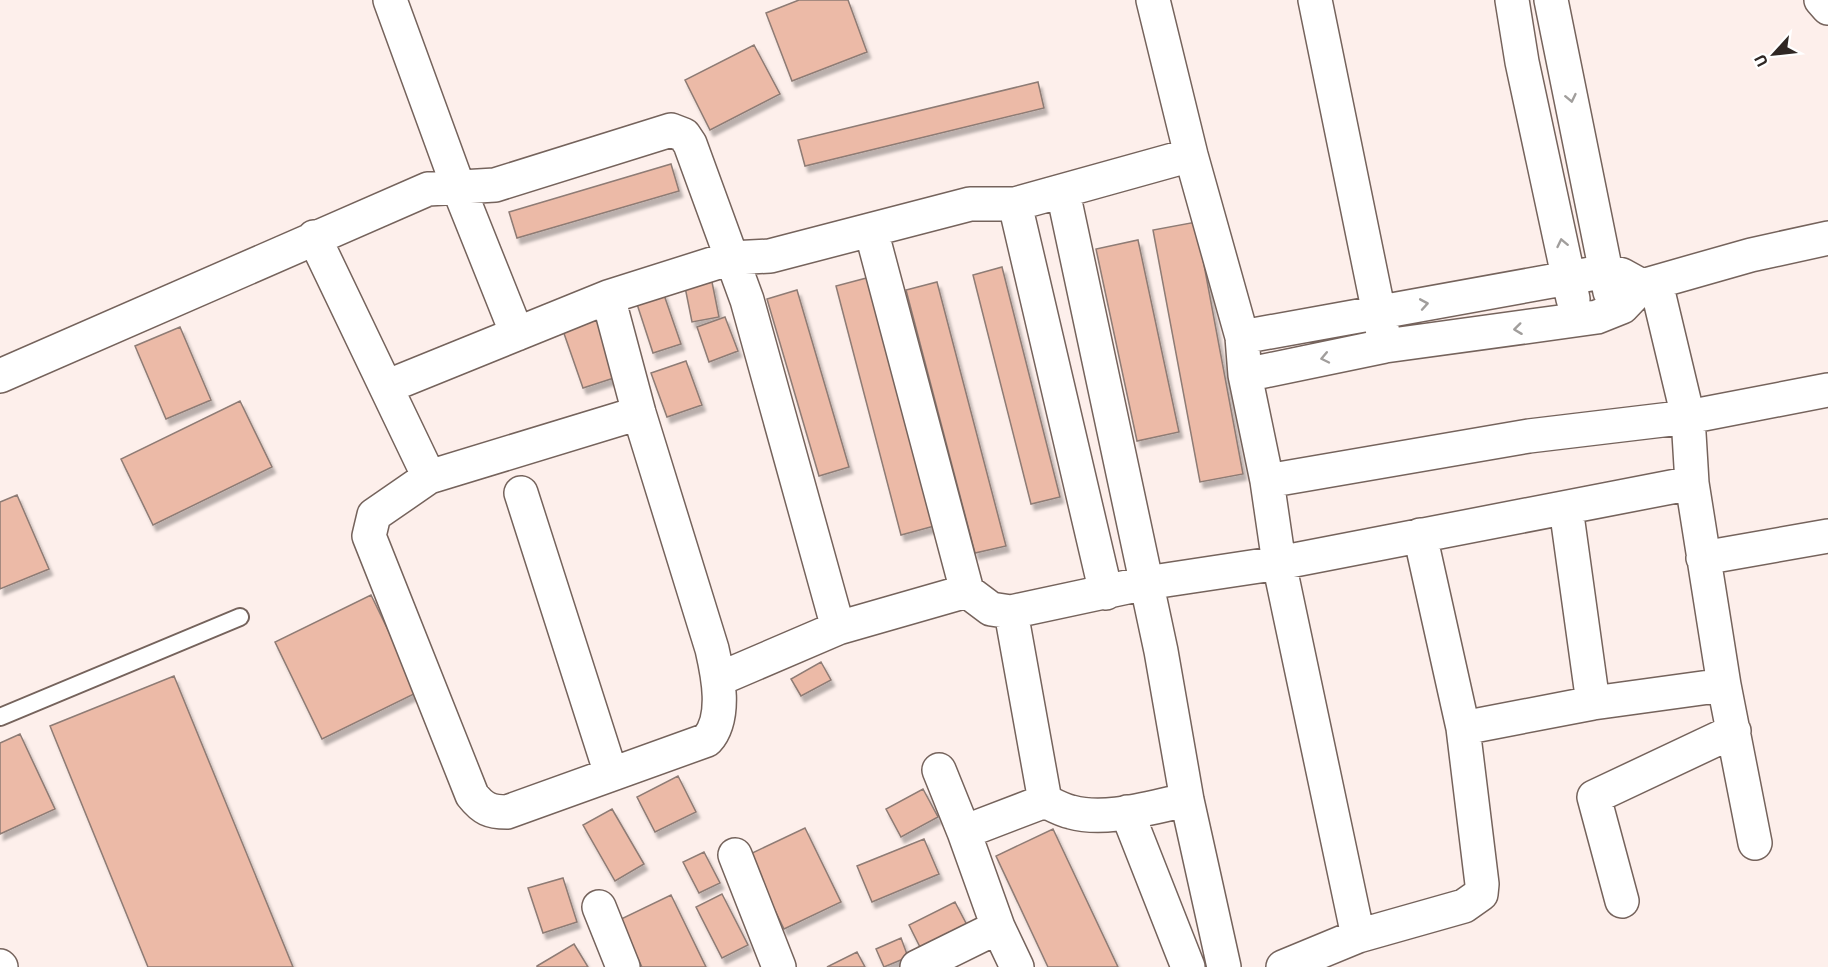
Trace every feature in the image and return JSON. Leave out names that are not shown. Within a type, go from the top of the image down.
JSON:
[{"type":"street","points":[[390,0],[459,189],[517,333]]},
{"type":"street","points":[[1153,0],[1191,155],[1242,337],[1245,375],[1267,480],[1279,563],[1358,936]]},
{"type":"street","points":[[1315,0],[1380,312],[1385,346]]},
{"type":"street","points":[[1512,0],[1522,62],[1570,278],[1576,321]]},
{"type":"street","points":[[1551,0],[1614,312]]},
{"type":"street","points":[[1821,0],[1828,8]]},
{"type":"street","points":[[1522,62],[1562,54]]},
{"type":"street","points":[[0,376],[428,189],[459,189],[495,185],[671,130],[679,132],[690,144],[747,300],[837,628]]},
{"type":"street","points":[[386,387],[608,297],[731,258],[770,256],[970,204],[1015,204],[1191,155]]},
{"type":"street","points":[[1062,192],[1146,583],[1187,800],[1224,967]]},
{"type":"street","points":[[1015,204],[1106,593]]},
{"type":"street","points":[[871,230],[967,591],[992,609],[1011,612],[1146,583],[1279,563],[1692,483]]},
{"type":"street","points":[[314,237],[429,477]]},
{"type":"street","points":[[1245,375],[1385,346],[1576,321],[1614,312],[1649,285],[1751,255],[1828,238]]},
{"type":"street","points":[[1242,337],[1607,271],[1649,285]]},
{"type":"street","points":[[1649,285],[1688,417],[1692,483],[1703,558],[1724,685],[1755,843]]},
{"type":"street","points":[[608,297],[639,413],[719,679],[717,722],[714,732],[707,740],[507,812],[492,812],[482,807],[472,795],[369,536],[374,515],[429,477],[639,413]]},
{"type":"street","points":[[1267,480],[1529,436],[1688,417],[1828,390]]},
{"type":"street","points":[[521,493],[611,774]]},
{"type":"street","points":[[1566,508],[1593,704]]},
{"type":"street","points":[[1283,967],[1358,936],[1464,906],[1481,894],[1482,884],[1463,728],[1420,535]]},
{"type":"street","points":[[1703,558],[1828,536]]},
{"type":"street","points":[[719,679],[837,628],[967,591]]},
{"type":"street","points":[[1011,612],[1045,801]]},
{"type":"street","points":[[1463,728],[1593,704],[1724,685]]},
{"type":"street","points":[[1622,901],[1594,797],[1734,731]]},
{"type":"street","points":[[939,770],[998,927],[1017,967]]},
{"type":"street","points":[[964,832],[1045,801],[1070,812],[1089,815],[1127,812],[1187,800]]},
{"type":"street","points":[[1127,812],[1188,967]]},
{"type":"street","points":[[735,855],[780,967]]},
{"type":"street","points":[[599,907],[623,967]]},
{"type":"street","points":[[917,967],[998,927]]},
{"type":"lane","points":[[0,717],[240,617]]},
{"type":"building","points":[[799,0],[848,0],[867,52],[792,81],[766,13]]},
{"type":"building","points":[[754,45],[780,94],[710,130],[685,80]]},
{"type":"building","points":[[1038,82],[1044,108],[805,166],[798,140]]},
{"type":"building","points":[[671,164],[679,191],[517,238],[509,212]]},
{"type":"building","points":[[1196,222],[1243,474],[1200,482],[1153,230]]},
{"type":"building","points":[[1138,240],[1179,432],[1137,441],[1096,249]]},
{"type":"building","points":[[1002,267],[1060,497],[1031,504],[973,275]]},
{"type":"building","points":[[874,276],[938,525],[901,535],[836,286]]},
{"type":"building","points":[[712,282],[719,317],[692,322],[685,287]]},
{"type":"building","points":[[937,282],[1006,546],[975,553],[906,290]]},
{"type":"building","points":[[797,290],[849,467],[819,476],[767,299]]},
{"type":"building","points":[[663,292],[681,344],[653,353],[636,301]]},
{"type":"building","points":[[594,310],[617,377],[583,388],[560,322]]},
{"type":"building","points":[[725,317],[738,351],[709,362],[697,327]]},
{"type":"building","points":[[180,327],[211,400],[166,419],[135,346]]},
{"type":"building","points":[[686,361],[702,405],[667,417],[651,373]]},
{"type":"building","points":[[240,401],[272,467],[153,525],[121,459]]},
{"type":"building","points":[[17,495],[49,569],[0,589],[0,502]]},
{"type":"building","points":[[371,595],[418,692],[322,739],[275,642]]},
{"type":"building","points":[[821,662],[831,680],[801,696],[791,679]]},
{"type":"building","points":[[174,676],[293,967],[148,967],[50,726]]},
{"type":"building","points":[[20,734],[55,809],[0,834],[0,743]]},
{"type":"building","points":[[678,776],[696,812],[655,832],[637,797]]},
{"type":"building","points":[[923,789],[938,817],[901,837],[886,809]]},
{"type":"building","points":[[612,809],[644,864],[615,881],[583,825]]},
{"type":"building","points":[[805,828],[841,902],[784,929],[748,855]]},
{"type":"building","points":[[1053,829],[1118,967],[1048,967],[996,856]]},
{"type":"building","points":[[924,839],[939,874],[872,902],[857,866]]},
{"type":"building","points":[[704,852],[720,883],[699,893],[683,862]]},
{"type":"building","points":[[563,878],[577,922],[543,933],[528,888]]},
{"type":"building","points":[[722,894],[748,945],[722,958],[696,907]]},
{"type":"building","points":[[671,895],[706,967],[642,967],[619,920]]},
{"type":"building","points":[[955,902],[969,929],[923,953],[909,925]]},
{"type":"building","points":[[901,938],[908,957],[884,967],[876,949]]},
{"type":"building","points":[[574,944],[588,967],[537,967],[537,966]]},
{"type":"building","points":[[857,952],[865,967],[827,967]]}]
